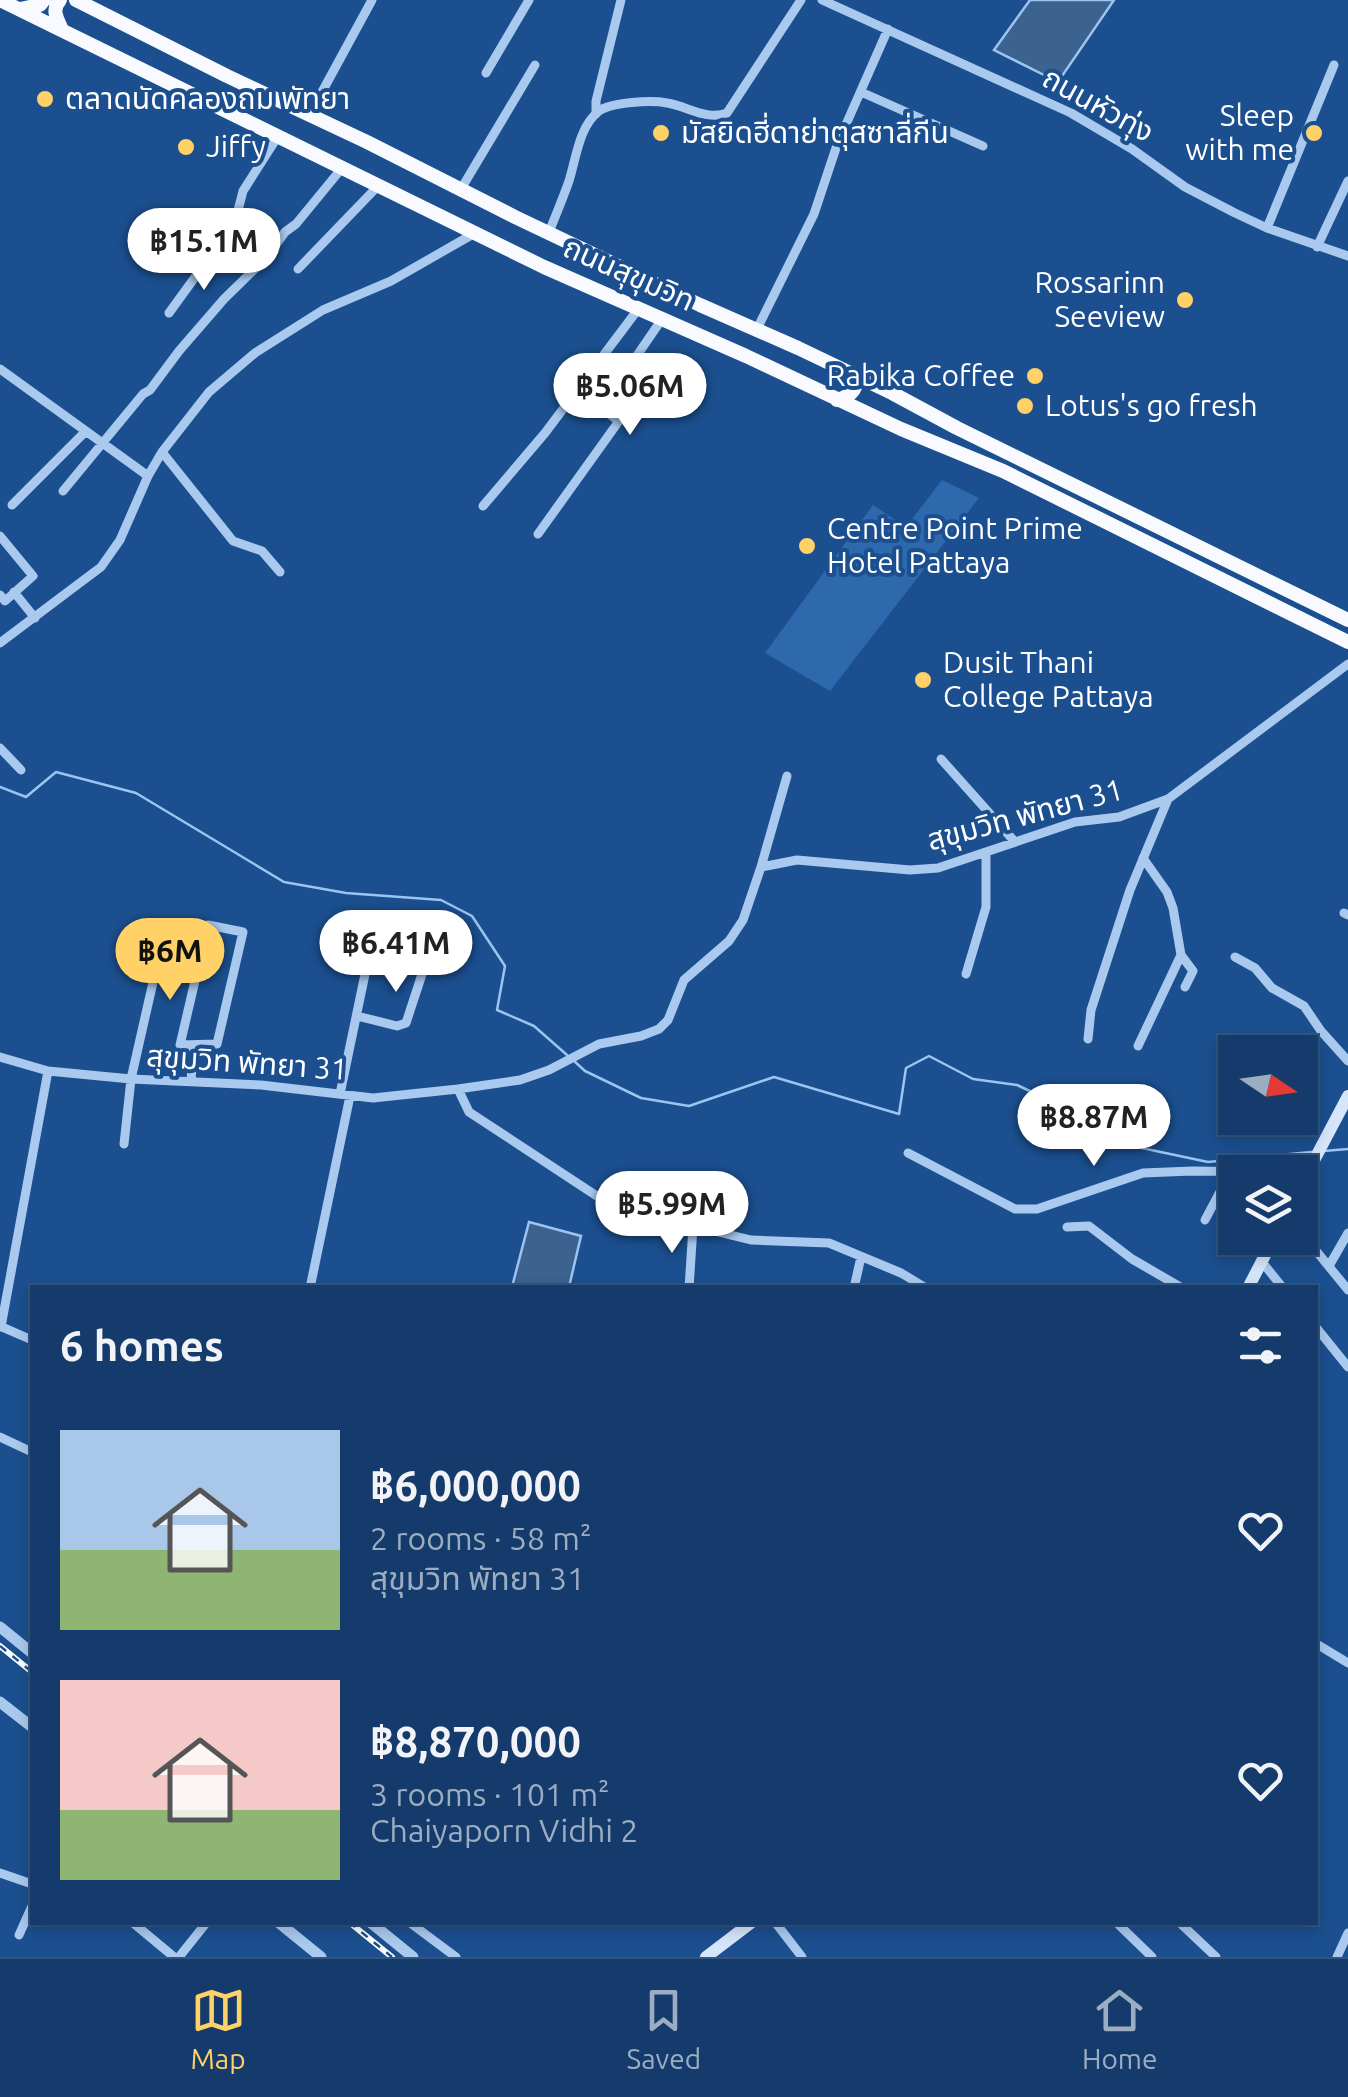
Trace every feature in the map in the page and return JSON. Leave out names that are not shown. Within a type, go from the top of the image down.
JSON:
[{"type":"highway","name":"ถนนสุขุมวิท","points":[[0,0],[476,234],[836,400],[1003,470],[1348,642]]},
{"type":"highway","points":[[20,10],[40,5],[44,0]]},
{"type":"highway","points":[[60,0],[54,12],[62,30]]},
{"type":"highway","name":"ถนนสุขุมวิท","points":[[76,0],[700,305],[852,374],[1348,620]]},
{"type":"highway","points":[[836,400],[848,396],[855,388],[856,378],[852,374]]},
{"type":"main road","points":[[1317,1155],[1348,1096]]},
{"type":"main road","points":[[1250,1285],[1266,1255]]},
{"type":"main road","points":[[706,1957],[742,1925]]},
{"type":"street","points":[[310,114],[372,0]]},
{"type":"street","points":[[486,73],[529,0]]},
{"type":"street","points":[[596,114],[621,0]]},
{"type":"street","points":[[549,232],[585,128],[596,114],[603,108],[651,101],[716,117],[726,113],[801,0]]},
{"type":"street","name":"ถนนหัวทุ่ง","points":[[822,0],[1071,112],[1132,148],[1185,188],[1267,228],[1348,256]]},
{"type":"street","points":[[757,329],[814,214],[837,145],[888,29]]},
{"type":"street","points":[[461,189],[535,64]]},
{"type":"street","points":[[1267,228],[1334,65]]},
{"type":"street","points":[[861,92],[983,146]]},
{"type":"street","points":[[169,313],[235,222],[243,191],[278,136]]},
{"type":"street","points":[[63,491],[179,351],[267,257],[342,168]]},
{"type":"street","points":[[1317,246],[1348,181]]},
{"type":"street","points":[[298,268],[378,186]]},
{"type":"street","points":[[0,643],[101,567],[120,540],[162,452],[208,392],[255,354],[323,310],[391,281],[476,234]]},
{"type":"street","points":[[483,506],[512,475],[639,308]]},
{"type":"street","points":[[538,534],[619,420],[601,408],[662,319]]},
{"type":"street","points":[[0,369],[148,476]]},
{"type":"street","points":[[12,506],[86,432]]},
{"type":"street","points":[[162,452],[234,540],[262,552],[280,572]]},
{"type":"street","points":[[0,536],[33,576],[4,601],[0,596]]},
{"type":"street","points":[[14,592],[35,618]]},
{"type":"street","name":"สุขุมวิท พัทยา 31","points":[[0,1057],[48,1072],[262,1085],[374,1098],[520,1080],[556,1067],[599,1044],[660,1029],[668,1020],[684,980],[729,941],[743,920],[761,867],[797,860],[910,870],[938,868],[1075,822],[1119,817],[1168,800],[1348,664]]},
{"type":"street","points":[[0,748],[21,770]]},
{"type":"street","points":[[941,759],[1015,842]]},
{"type":"street","points":[[761,867],[787,776]]},
{"type":"street","points":[[1088,1039],[1091,1010],[1143,858],[1168,800]]},
{"type":"street","points":[[966,974],[986,907],[986,852]]},
{"type":"street","points":[[1143,858],[1167,892],[1173,908],[1181,956],[1193,971],[1185,987]]},
{"type":"street","points":[[208,924],[243,932],[217,1044],[194,1046],[180,1044],[208,924]]},
{"type":"street","points":[[124,1144],[131,1079],[159,956]]},
{"type":"street","points":[[311,1285],[370,956]]},
{"type":"street","points":[[1138,1046],[1181,956]]},
{"type":"street","points":[[1235,957],[1254,968],[1272,988],[1304,1006],[1348,1061]]},
{"type":"street","points":[[357,1016],[397,1026],[406,1023],[427,959]]},
{"type":"street","points":[[191,1082],[194,1046]]},
{"type":"street","points":[[30,1339],[0,1326],[48,1072]]},
{"type":"street","points":[[458,1089],[469,1112],[612,1206],[752,1240],[829,1243],[921,1285]]},
{"type":"street","points":[[908,1153],[1016,1209],[1037,1210],[1143,1173],[1218,1171]]},
{"type":"street","points":[[1205,1220],[1218,1196]]},
{"type":"street","points":[[688,1285],[693,1226]]},
{"type":"street","points":[[1067,1227],[1089,1226],[1132,1259],[1177,1285]]},
{"type":"street","points":[[1330,1266],[1348,1233]]},
{"type":"street","points":[[1318,1252],[1347,1286]]},
{"type":"street","points":[[855,1285],[860,1256]]},
{"type":"street","points":[[1262,1262],[1281,1285]]},
{"type":"street","points":[[1318,1330],[1348,1367]]},
{"type":"street","points":[[0,1437],[30,1451]]},
{"type":"street","points":[[0,1627],[30,1647]]},
{"type":"street","points":[[1318,1645],[1348,1663]]},
{"type":"street","points":[[0,1702],[6,1713],[30,1726]]},
{"type":"street","points":[[0,1873],[30,1883]]},
{"type":"street","points":[[19,1935],[30,1910]]},
{"type":"street","points":[[136,1925],[176,1957],[204,1925]]},
{"type":"street","points":[[282,1925],[321,1957]]},
{"type":"street","points":[[374,1925],[414,1957]]},
{"type":"street","points":[[413,1925],[456,1957]]},
{"type":"street","points":[[778,1925],[802,1957]]},
{"type":"street","points":[[1119,1925],[1152,1957]]},
{"type":"street","points":[[1182,1925],[1216,1957]]},
{"type":"street","points":[[1337,1957],[1347,1937]]},
{"type":"shaded area","points":[[1030,0],[1114,0],[1058,82],[994,50]]},
{"type":"shaded area","points":[[942,480],[979,498],[830,691],[765,653],[873,505],[906,527]]},
{"type":"shaded area","points":[[529,1222],[581,1236],[569,1285],[513,1285]]},
{"type":"waterway","points":[[0,787],[26,797],[56,772],[136,793],[284,882],[346,893],[441,900],[472,916],[505,966],[497,1010],[534,1026],[567,1055]]},
{"type":"waterway","points":[[573,1060],[585,1071],[641,1098],[689,1106],[774,1077],[899,1114],[906,1068],[929,1056],[973,1079],[1017,1085],[1047,1099],[1099,1139],[1208,1162],[1311,1152]]},
{"type":"waterway","points":[[1324,1151],[1348,1149]]},
{"type":"railway","points":[[0,1646],[30,1670]]},
{"type":"railway","points":[[353,1925],[392,1957]]},
{"type":"place","name":"ตลาดนัดคลองถม พัทยา","points":[[45,99]]},
{"type":"place","name":"มัสยิดฮี่ดาย่าตุสซาลี่กีน","points":[[661,133]]},
{"type":"place","name":"Sleep with me","points":[[1314,133]]},
{"type":"place","name":"Jiffy","points":[[186,147]]},
{"type":"place","name":"Rossarinn Seeview","points":[[1185,300]]},
{"type":"place","name":"Rabika Coffee","points":[[1035,376]]},
{"type":"place","name":"Lotus's go fresh","points":[[1025,406]]},
{"type":"place","name":"Centre Point Prime Hotel Pattaya","points":[[807,546]]},
{"type":"place","name":"Dusit Thani College Pattaya","points":[[923,680]]}]
